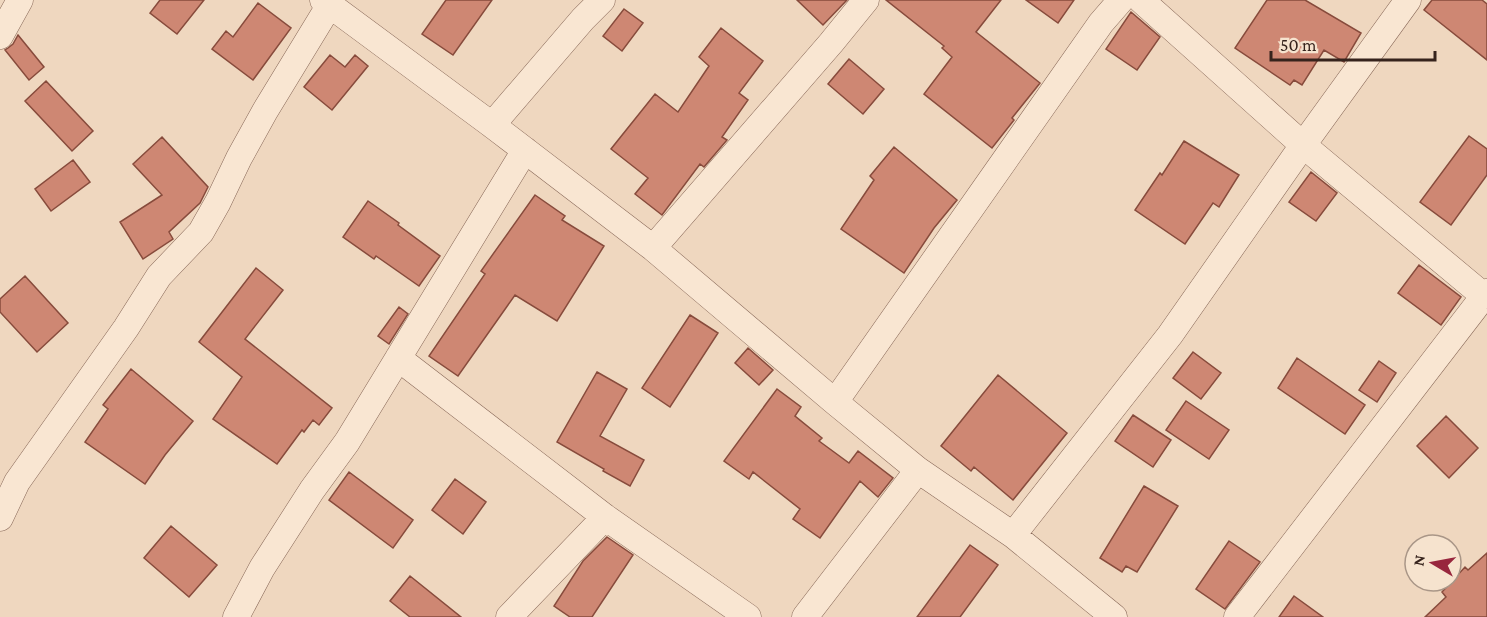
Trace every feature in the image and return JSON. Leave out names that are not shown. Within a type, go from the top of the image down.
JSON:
[{"type":"street","points":[[0,36],[20,0]]},
{"type":"street","points":[[492,125],[602,0]]},
{"type":"street","points":[[653,248],[866,0]]},
{"type":"street","points":[[835,402],[1101,23],[1121,0]]},
{"type":"street","points":[[1141,0],[1303,145],[1486,294],[1237,617]]},
{"type":"street","points":[[1014,535],[1170,335],[1407,0]]},
{"type":"street","points":[[0,518],[16,482],[126,328],[159,276],[201,232],[239,158],[326,3],[492,125],[653,248],[918,470],[1014,535],[1114,617]]},
{"type":"street","points":[[236,617],[262,568],[312,490],[347,442],[525,150]]},
{"type":"street","points":[[398,358],[605,517],[748,617]]},
{"type":"street","points":[[805,617],[918,470]]},
{"type":"street","points":[[509,617],[605,517]]},
{"type":"building","points":[[160,0],[204,0],[177,34],[150,13]]},
{"type":"building","points":[[446,0],[492,0],[453,55],[422,34]]},
{"type":"building","points":[[797,0],[847,0],[823,25]]},
{"type":"building","points":[[886,0],[1001,0],[976,32],[1040,83],[992,148],[924,94],[952,57],[942,48],[944,46]]},
{"type":"building","points":[[1026,0],[1074,0],[1058,23]]},
{"type":"building","points":[[1267,0],[1305,0],[1361,33],[1344,62],[1324,50],[1302,85],[1294,80],[1290,85],[1235,48]]},
{"type":"building","points":[[1432,0],[1482,0],[1487,4],[1487,60],[1424,10]]},
{"type":"building","points":[[258,3],[291,28],[253,80],[212,49],[226,31],[233,37]]},
{"type":"building","points":[[624,9],[643,23],[622,51],[603,36]]},
{"type":"building","points":[[1131,12],[1160,37],[1137,70],[1106,49]]},
{"type":"building","points":[[721,28],[763,61],[739,93],[748,100],[722,137],[727,140],[704,167],[700,164],[662,215],[635,194],[648,178],[611,149],[655,94],[678,112],[709,66],[699,57]]},
{"type":"building","points":[[18,35],[44,67],[29,80],[5,50],[13,44]]},
{"type":"building","points":[[330,55],[345,67],[355,55],[368,66],[332,110],[304,87]]},
{"type":"building","points":[[849,59],[884,89],[863,114],[828,84]]},
{"type":"building","points":[[46,81],[93,131],[72,151],[25,101]]},
{"type":"building","points":[[1469,136],[1487,149],[1487,175],[1451,225],[1420,202]]},
{"type":"building","points":[[162,137],[208,187],[200,203],[169,232],[173,239],[143,259],[120,222],[162,195],[133,164]]},
{"type":"building","points":[[1184,141],[1239,175],[1219,207],[1213,203],[1185,244],[1135,210]]},
{"type":"building","points":[[894,147],[957,200],[934,228],[904,273],[841,229],[874,180],[870,176]]},
{"type":"building","points":[[73,160],[90,182],[51,211],[35,189]]},
{"type":"building","points":[[1311,172],[1337,193],[1316,221],[1289,202]]},
{"type":"building","points":[[535,195],[565,216],[562,220],[604,246],[557,321],[515,295],[458,376],[429,356],[485,274],[481,271]]},
{"type":"building","points":[[368,201],[440,256],[419,286],[376,256],[374,259],[343,237]]},
{"type":"building","points":[[1419,265],[1461,297],[1441,325],[1398,293]]},
{"type":"building","points":[[256,268],[283,290],[245,339],[332,408],[319,425],[313,420],[304,432],[302,430],[277,464],[213,419],[242,377],[199,342]]},
{"type":"building","points":[[25,276],[68,323],[37,352],[0,312],[0,299]]},
{"type":"building","points":[[399,307],[408,314],[389,344],[378,336]]},
{"type":"building","points":[[690,315],[718,333],[670,407],[642,388]]},
{"type":"building","points":[[748,348],[773,370],[759,385],[735,363]]},
{"type":"building","points":[[1193,352],[1221,373],[1201,399],[1173,378]]},
{"type":"building","points":[[1297,358],[1365,405],[1345,434],[1278,388]]},
{"type":"building","points":[[1379,361],[1396,373],[1377,402],[1359,390]]},
{"type":"building","points":[[131,369],[193,421],[145,484],[85,442],[108,409],[103,405]]},
{"type":"building","points":[[597,372],[627,389],[600,436],[644,460],[630,486],[557,442]]},
{"type":"building","points":[[998,375],[1067,433],[1013,500],[974,467],[971,471],[941,446]]},
{"type":"building","points":[[777,389],[801,407],[795,416],[822,438],[819,441],[849,463],[858,451],[893,478],[878,497],[860,481],[820,538],[793,519],[800,509],[753,472],[749,479],[724,461]]},
{"type":"building","points":[[1186,401],[1229,430],[1209,459],[1166,430]]},
{"type":"building","points":[[1133,415],[1171,440],[1153,467],[1115,441]]},
{"type":"building","points":[[1446,416],[1478,448],[1449,478],[1417,446]]},
{"type":"building","points":[[349,472],[413,520],[393,548],[329,500]]},
{"type":"building","points":[[455,479],[486,502],[463,534],[432,510]]},
{"type":"building","points":[[1144,486],[1178,506],[1137,572],[1126,566],[1122,572],[1100,558]]},
{"type":"building","points":[[171,526],[217,565],[189,597],[144,558]]},
{"type":"building","points":[[607,537],[633,555],[592,617],[570,617],[554,606],[583,561]]},
{"type":"building","points":[[1229,541],[1260,562],[1225,609],[1196,589]]},
{"type":"building","points":[[970,545],[998,565],[960,617],[917,617]]},
{"type":"building","points":[[1487,553],[1487,617],[1425,617],[1446,597],[1443,593],[1463,593],[1463,569],[1465,567],[1468,570]]},
{"type":"building","points":[[410,576],[461,617],[410,617],[390,601]]},
{"type":"building","points":[[1294,596],[1323,617],[1279,617]]}]
